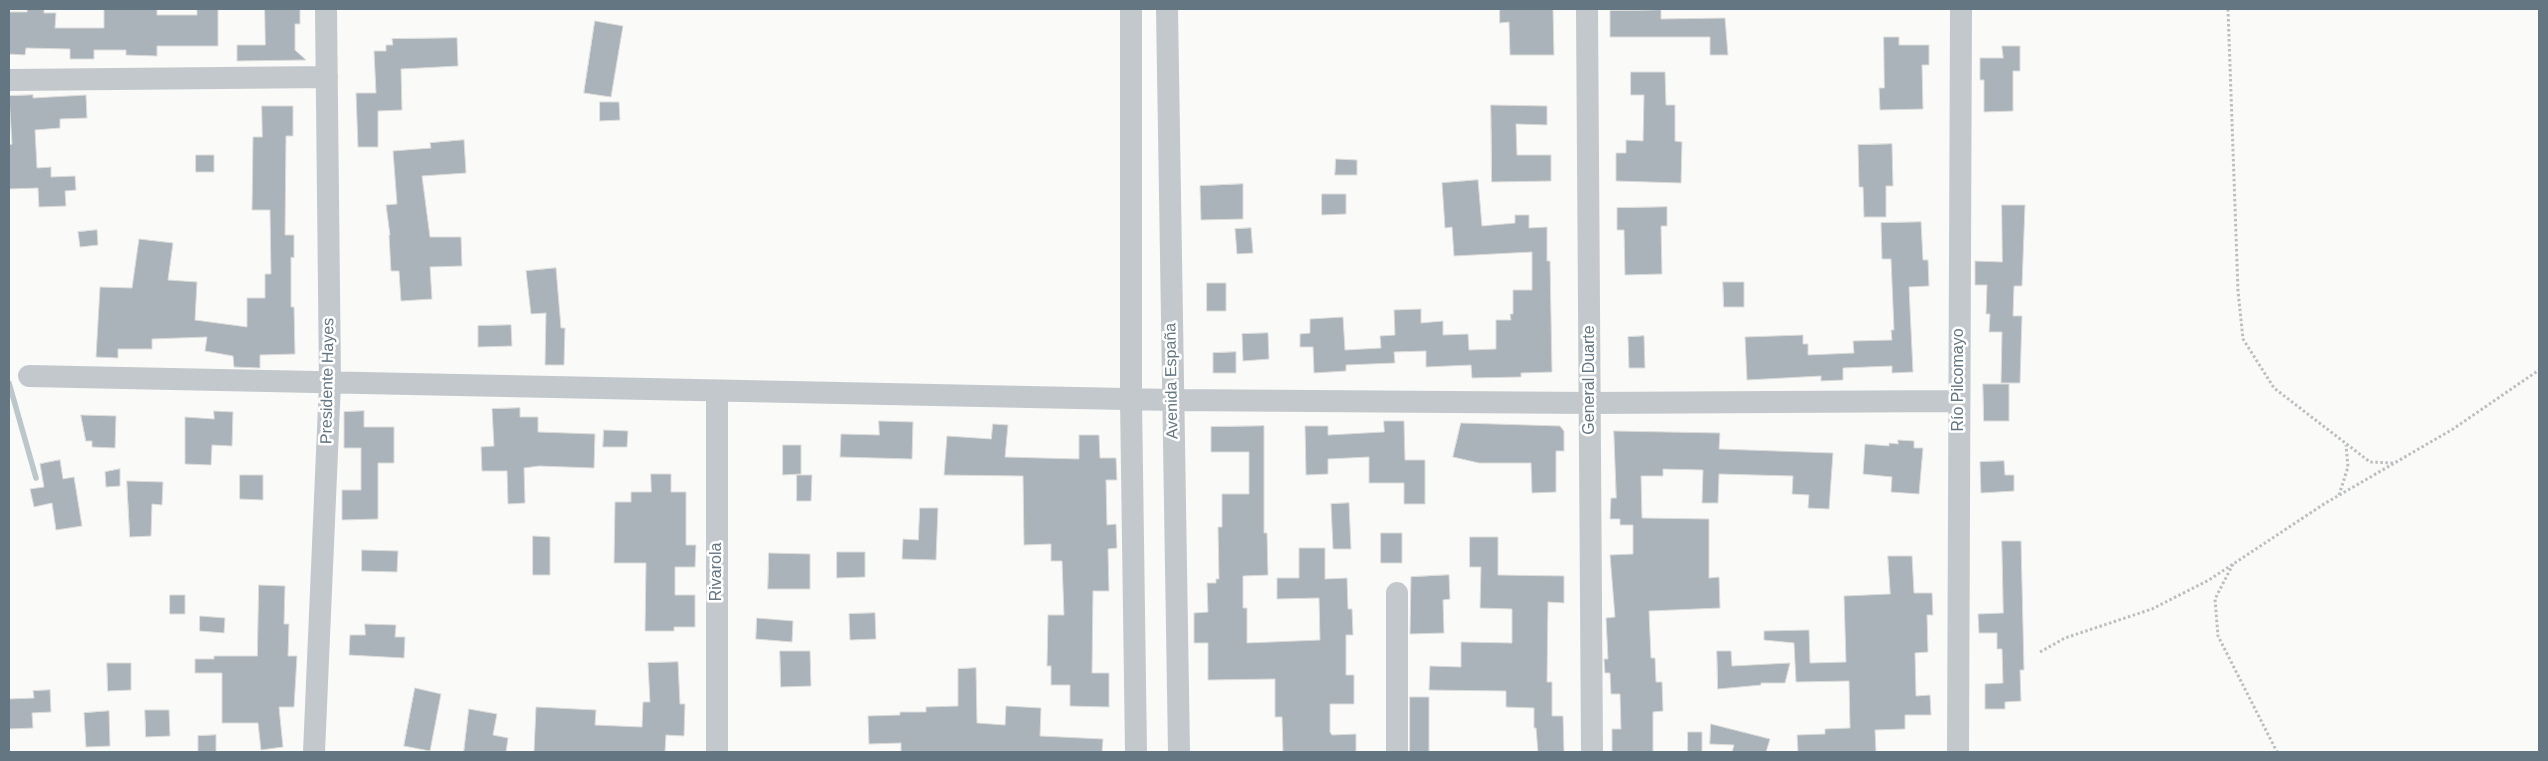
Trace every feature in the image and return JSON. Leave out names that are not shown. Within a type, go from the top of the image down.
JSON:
[{"type":"street","name":"Presidente Hayes","points":[[314,752],[330,383],[326,9]]},
{"type":"street","points":[[1131,9],[1131,399],[1136,752]]},
{"type":"street","name":"Avenida España","points":[[1167,9],[1179,752]]},
{"type":"street","name":"General Duarte","points":[[1587,9],[1592,752]]},
{"type":"street","name":"Río Pilcomayo","points":[[1958,752],[1961,9]]},
{"type":"street","points":[[9,80],[327,77]]},
{"type":"street","points":[[29,376],[1172,400],[1590,403],[1959,402]]},
{"type":"street","name":"Rivarola","points":[[717,391],[717,752]]},
{"type":"street","points":[[1397,593],[1397,752]]},
{"type":"path","points":[[2228,9],[2238,291],[2243,339],[2274,388],[2370,462],[2394,463]]},
{"type":"path","points":[[2040,652],[2065,638],[2152,609],[2209,580],[2339,495],[2453,429],[2539,370]]},
{"type":"path","points":[[2339,495],[2348,467],[2346,444]]},
{"type":"path","points":[[2233,564],[2215,599],[2218,636],[2276,752]]},
{"type":"building","points":[[27,9],[44,9],[44,13],[56,13],[55,28],[104,28],[104,9],[157,9],[157,15],[197,15],[197,9],[218,9],[218,46],[157,46],[157,56],[126,55],[126,50],[94,50],[94,59],[70,59],[70,49],[26,48],[25,55],[9,54],[9,12],[27,12]]},
{"type":"building","points":[[265,9],[300,9],[300,24],[295,24],[295,50],[306,60],[237,61],[237,45],[265,45]]},
{"type":"building","points":[[1500,9],[1553,9],[1554,55],[1510,55],[1509,22],[1500,23]]},
{"type":"building","points":[[1661,10],[1661,19],[1725,18],[1728,55],[1710,55],[1710,37],[1610,37],[1610,11]]},
{"type":"building","points":[[595,21],[623,26],[611,97],[584,93]]},
{"type":"building","points":[[1884,37],[1899,37],[1899,45],[1929,45],[1929,65],[1922,65],[1923,109],[1880,110],[1879,88],[1884,88]]},
{"type":"building","points":[[457,38],[458,66],[401,69],[402,110],[378,111],[378,147],[358,147],[356,93],[376,93],[374,51],[386,51],[386,45],[393,45],[392,39]]},
{"type":"building","points":[[2002,46],[2020,46],[2020,71],[2013,71],[2013,111],[1984,112],[1984,80],[1980,80],[1980,58],[2003,58]]},
{"type":"building","points":[[1631,72],[1665,72],[1666,105],[1675,105],[1675,141],[1682,142],[1681,183],[1616,181],[1616,153],[1626,153],[1626,140],[1643,141],[1644,95],[1631,95]]},
{"type":"building","points":[[33,95],[33,98],[86,95],[87,118],[60,119],[60,128],[35,130],[37,168],[51,167],[51,177],[75,176],[76,190],[65,191],[66,206],[39,207],[38,188],[9,189],[9,145],[12,144],[9,96]]},
{"type":"building","points":[[600,102],[619,102],[620,120],[600,121]]},
{"type":"building","points":[[1491,105],[1547,106],[1547,125],[1516,124],[1517,155],[1551,155],[1551,181],[1492,182]]},
{"type":"building","points":[[262,106],[293,106],[293,136],[286,136],[285,235],[294,235],[294,258],[291,257],[291,307],[294,307],[295,354],[260,355],[260,368],[234,367],[233,356],[205,351],[207,337],[152,339],[152,349],[118,349],[118,358],[96,357],[100,287],[132,288],[139,239],[173,243],[168,280],[197,282],[195,320],[247,327],[247,298],[265,298],[265,274],[271,274],[270,210],[252,210],[253,137],[262,137]]},
{"type":"building","points":[[464,140],[466,173],[422,176],[430,237],[461,237],[462,266],[430,267],[432,299],[401,301],[399,271],[391,271],[390,235],[386,205],[397,204],[393,151],[431,148],[430,143]]},
{"type":"building","points":[[1892,144],[1893,186],[1886,186],[1886,217],[1864,217],[1863,187],[1859,187],[1858,145]]},
{"type":"building","points":[[196,155],[214,155],[214,172],[196,172]]},
{"type":"building","points":[[1336,159],[1357,160],[1357,175],[1335,175]]},
{"type":"building","points":[[1478,180],[1482,226],[1515,223],[1515,215],[1529,215],[1529,228],[1547,227],[1547,261],[1550,261],[1552,372],[1521,373],[1521,377],[1472,378],[1471,365],[1426,367],[1426,351],[1394,352],[1395,363],[1346,365],[1346,371],[1314,373],[1313,347],[1300,347],[1300,334],[1310,333],[1310,319],[1343,317],[1345,350],[1381,348],[1380,336],[1395,335],[1394,310],[1421,309],[1421,323],[1443,321],[1443,335],[1468,334],[1469,350],[1496,349],[1496,320],[1511,320],[1510,314],[1513,314],[1513,290],[1532,290],[1532,252],[1454,256],[1452,227],[1445,228],[1442,183]]},
{"type":"building","points":[[1243,184],[1243,219],[1201,220],[1200,186]]},
{"type":"building","points":[[1322,194],[1346,194],[1346,214],[1322,215]]},
{"type":"building","points":[[2002,205],[2025,205],[2022,286],[2014,286],[2013,316],[2022,316],[2020,383],[2001,383],[2002,332],[1989,332],[1990,314],[1986,314],[1987,285],[1975,285],[1975,261],[2002,262]]},
{"type":"building","points":[[1667,207],[1667,226],[1661,226],[1662,274],[1625,275],[1624,230],[1617,230],[1617,208]]},
{"type":"building","points":[[1921,222],[1923,260],[1928,260],[1929,286],[1909,287],[1913,372],[1892,373],[1892,366],[1843,368],[1843,380],[1821,381],[1821,376],[1747,380],[1745,337],[1803,335],[1803,344],[1808,344],[1808,355],[1854,353],[1853,341],[1892,340],[1891,330],[1894,330],[1891,259],[1882,259],[1881,223]]},
{"type":"building","points":[[1251,228],[1253,253],[1237,254],[1235,229]]},
{"type":"building","points":[[97,230],[98,245],[80,247],[78,232]]},
{"type":"building","points":[[556,268],[561,328],[565,328],[564,365],[545,365],[546,313],[531,314],[526,271]]},
{"type":"building","points":[[1723,282],[1744,282],[1744,307],[1724,307]]},
{"type":"building","points":[[1207,283],[1226,283],[1226,311],[1207,311]]},
{"type":"building","points":[[511,325],[512,346],[478,347],[478,326]]},
{"type":"building","points":[[1268,333],[1269,359],[1243,361],[1242,334]]},
{"type":"building","points":[[1644,336],[1645,368],[1629,368],[1628,337]]},
{"type":"building","points":[[1236,352],[1236,373],[1213,373],[1213,353]]},
{"type":"building","points":[[1983,384],[2009,384],[2009,421],[1984,421]]},
{"type":"building","points":[[520,408],[520,417],[538,417],[538,432],[595,434],[594,468],[539,466],[524,468],[525,503],[508,504],[507,471],[482,471],[481,447],[494,446],[492,409]]},
{"type":"building","points":[[214,411],[233,412],[232,446],[212,445],[211,465],[185,464],[185,417],[214,419]]},
{"type":"building","points":[[364,411],[364,427],[394,427],[394,463],[378,463],[378,519],[342,520],[342,490],[361,490],[361,448],[344,448],[344,412]]},
{"type":"building","points":[[81,415],[116,416],[115,448],[92,447],[92,441],[86,441]]},
{"type":"building","points":[[879,421],[913,422],[912,459],[840,457],[841,434],[879,435]]},
{"type":"building","points":[[1384,421],[1404,421],[1405,460],[1425,460],[1425,504],[1404,504],[1404,483],[1369,483],[1369,457],[1328,459],[1328,474],[1306,475],[1305,426],[1328,426],[1328,435],[1384,432]]},
{"type":"building","points":[[1461,423],[1560,426],[1564,431],[1564,451],[1556,451],[1556,492],[1532,493],[1531,463],[1479,463],[1453,457]]},
{"type":"building","points":[[993,424],[1008,425],[1005,457],[1079,459],[1079,435],[1099,435],[1100,458],[1116,458],[1117,480],[1106,480],[1107,525],[1116,524],[1117,548],[1108,549],[1109,591],[1093,591],[1092,673],[1109,673],[1109,707],[1070,706],[1070,685],[1051,685],[1051,666],[1047,666],[1048,615],[1064,615],[1062,561],[1051,561],[1051,544],[1024,545],[1023,476],[944,475],[947,436],[991,439]]},
{"type":"building","points":[[1264,426],[1264,533],[1267,533],[1268,575],[1243,576],[1243,608],[1247,608],[1247,643],[1320,640],[1319,598],[1277,599],[1277,578],[1299,578],[1299,548],[1325,548],[1325,579],[1347,578],[1348,609],[1352,609],[1353,635],[1346,635],[1346,675],[1354,675],[1354,704],[1330,704],[1330,732],[1332,735],[1356,734],[1356,752],[1283,752],[1282,717],[1275,717],[1275,679],[1208,680],[1208,643],[1194,643],[1194,613],[1208,612],[1207,583],[1216,583],[1216,579],[1219,579],[1218,527],[1222,527],[1222,494],[1249,494],[1249,452],[1211,452],[1211,427]]},
{"type":"building","points":[[604,430],[628,431],[627,447],[603,447]]},
{"type":"building","points":[[1614,431],[1720,433],[1719,449],[1833,453],[1829,509],[1808,508],[1809,495],[1792,494],[1793,476],[1719,474],[1718,503],[1702,503],[1703,470],[1663,469],[1663,476],[1641,476],[1642,518],[1709,519],[1709,578],[1719,577],[1720,608],[1649,611],[1651,658],[1655,658],[1656,682],[1662,682],[1663,711],[1653,712],[1653,752],[1612,752],[1612,729],[1621,729],[1620,694],[1611,694],[1610,673],[1605,673],[1604,659],[1608,659],[1606,618],[1615,617],[1610,555],[1633,554],[1633,525],[1620,525],[1620,519],[1610,519],[1611,498],[1616,498]]},
{"type":"building","points":[[1898,440],[1914,441],[1914,448],[1923,448],[1919,494],[1891,492],[1892,477],[1863,474],[1865,444],[1889,446],[1889,443],[1898,444]]},
{"type":"building","points":[[783,445],[801,445],[801,474],[783,475]]},
{"type":"building","points":[[60,460],[63,479],[74,477],[82,526],[56,530],[52,503],[34,507],[30,489],[44,487],[40,464]]},
{"type":"building","points":[[2004,461],[2005,475],[2014,475],[2014,491],[1981,493],[1980,462]]},
{"type":"building","points":[[120,469],[120,486],[106,487],[105,472]]},
{"type":"building","points":[[651,474],[671,474],[671,492],[686,492],[686,545],[696,545],[695,567],[675,567],[675,595],[695,595],[695,627],[674,627],[674,631],[645,631],[646,563],[614,563],[615,502],[631,502],[631,492],[651,492]]},
{"type":"building","points":[[240,475],[263,475],[263,500],[240,499]]},
{"type":"building","points":[[797,475],[812,475],[811,501],[797,501]]},
{"type":"building","points":[[127,481],[163,482],[162,505],[152,504],[151,536],[130,537]]},
{"type":"building","points":[[1349,503],[1351,549],[1333,549],[1331,504]]},
{"type":"building","points":[[920,508],[938,508],[936,560],[902,559],[903,539],[918,540]]},
{"type":"building","points":[[1381,533],[1402,533],[1402,563],[1381,563]]},
{"type":"building","points":[[533,536],[550,537],[550,575],[533,575]]},
{"type":"building","points":[[1470,537],[1498,537],[1498,575],[1564,576],[1564,603],[1548,602],[1547,682],[1552,682],[1552,716],[1563,716],[1564,752],[1538,752],[1536,728],[1534,728],[1534,708],[1506,707],[1506,691],[1429,690],[1430,666],[1461,667],[1461,642],[1512,643],[1512,609],[1480,608],[1481,567],[1470,567]]},
{"type":"building","points":[[2002,541],[2021,541],[2024,670],[2020,670],[2021,701],[2005,702],[2005,709],[1985,709],[1985,684],[2003,683],[2002,649],[1997,649],[1997,633],[1979,633],[1978,614],[2003,613]]},
{"type":"building","points":[[362,550],[398,551],[397,572],[362,571]]},
{"type":"building","points":[[837,552],[865,552],[865,577],[837,578]]},
{"type":"building","points":[[769,553],[810,554],[810,589],[768,589]]},
{"type":"building","points":[[1888,556],[1912,556],[1914,593],[1932,593],[1933,615],[1927,615],[1928,652],[1915,653],[1916,696],[1930,695],[1931,715],[1905,715],[1905,729],[1875,730],[1876,752],[1798,752],[1797,735],[1825,734],[1825,729],[1850,728],[1849,681],[1796,682],[1794,643],[1764,640],[1764,631],[1809,630],[1810,663],[1846,662],[1844,596],[1890,594]]},
{"type":"building","points":[[1449,575],[1450,599],[1443,600],[1444,633],[1410,634],[1411,577]]},
{"type":"building","points":[[259,585],[285,586],[284,624],[289,624],[288,656],[297,656],[294,707],[279,707],[283,747],[261,750],[258,723],[222,723],[222,673],[195,673],[195,659],[214,659],[214,656],[257,656]]},
{"type":"building","points":[[170,595],[185,595],[185,614],[170,614]]},
{"type":"building","points":[[875,613],[876,639],[850,640],[849,614]]},
{"type":"building","points":[[200,616],[225,618],[224,633],[200,631]]},
{"type":"building","points":[[757,618],[793,621],[792,642],[756,639]]},
{"type":"building","points":[[365,624],[396,625],[395,637],[405,637],[404,658],[349,655],[350,635],[365,635]]},
{"type":"building","points":[[780,651],[810,651],[811,686],[781,687]]},
{"type":"building","points":[[1717,651],[1731,651],[1732,666],[1790,663],[1785,683],[1761,683],[1761,685],[1718,689]]},
{"type":"building","points":[[678,662],[680,704],[685,704],[684,736],[666,735],[665,752],[534,752],[536,707],[596,710],[595,725],[642,727],[643,702],[650,702],[648,663]]},
{"type":"building","points":[[107,663],[131,663],[131,690],[108,691]]},
{"type":"building","points":[[976,668],[977,723],[1005,725],[1006,706],[1041,708],[1040,736],[1103,739],[1102,752],[901,752],[901,743],[869,744],[868,716],[900,715],[900,712],[926,712],[926,707],[958,706],[958,669]]},
{"type":"building","points":[[415,688],[441,694],[430,751],[404,746]]},
{"type":"building","points":[[50,690],[51,712],[32,713],[33,728],[9,729],[9,699],[34,698],[33,691]]},
{"type":"building","points":[[1410,697],[1429,697],[1429,752],[1410,752]]},
{"type":"building","points":[[469,709],[497,714],[493,735],[508,738],[506,752],[464,752]]},
{"type":"building","points":[[145,710],[169,710],[170,736],[146,737]]},
{"type":"building","points":[[109,711],[110,746],[86,747],[84,713]]},
{"type":"building","points":[[1711,724],[1770,739],[1766,752],[1732,752],[1734,745],[1710,744]]},
{"type":"building","points":[[1688,732],[1702,732],[1702,752],[1688,752]]},
{"type":"building","points":[[216,735],[216,752],[198,752],[198,736]]},
{"type":"waterway","points":[[9,383],[36,478]]}]
